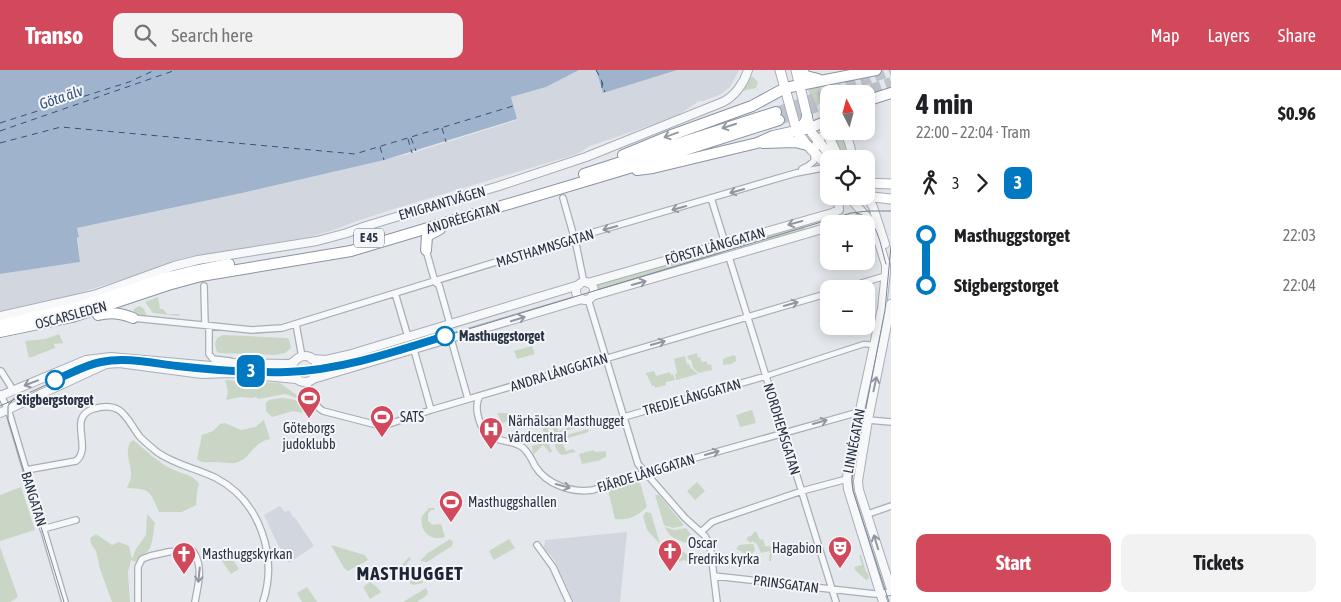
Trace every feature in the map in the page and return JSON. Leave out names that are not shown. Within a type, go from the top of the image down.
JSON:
[{"type":"highway","points":[[589,173],[602,164],[646,145],[752,106],[785,88],[876,70]]},
{"type":"highway","points":[[798,71],[821,81]]},
{"type":"highway","points":[[875,98],[891,93]]},
{"type":"highway","name":"ANDRÉEGATAN","points":[[777,116],[621,170],[338,254],[201,276],[140,290],[208,267],[347,244],[777,116]]},
{"type":"highway","points":[[797,132],[806,121],[806,116]]},
{"type":"highway","points":[[621,170],[634,171],[653,168],[757,143],[773,136],[797,132],[820,124]]},
{"type":"highway","points":[[757,143],[795,142],[813,146]]},
{"type":"highway","points":[[426,250],[427,236],[439,230],[447,222]]},
{"type":"highway","points":[[394,238],[416,239],[426,250]]},
{"type":"highway","name":"OSCARSLEDEN","points":[[0,332],[72,317],[140,290]]},
{"type":"highway","name":"OSCARSLEDEN","points":[[0,325],[79,307],[140,290]]},
{"type":"highway","points":[[72,317],[91,317],[108,312],[119,312],[134,318]]},
{"type":"main road","points":[[780,70],[797,132],[820,151]]},
{"type":"main road","points":[[798,71],[799,85],[813,146],[820,155]]},
{"type":"main road","points":[[875,183],[891,184]]},
{"type":"main road","points":[[875,197],[891,199]]},
{"type":"street","name":"EMIGRANTVÄGEN","points":[[0,316],[94,295],[174,266],[198,260],[316,241],[499,186],[613,147],[723,102],[735,93],[750,71]]},
{"type":"street","name":"MASTHAMNSGATAN","points":[[796,173],[814,161],[813,146],[820,139]]},
{"type":"street","name":"MASTHAMNSGATAN","points":[[134,318],[207,326],[262,330],[276,329],[574,238],[796,173],[820,169]]},
{"type":"street","points":[[563,198],[584,284]]},
{"type":"street","points":[[711,198],[725,243]]},
{"type":"street","name":"FÖRSTA LÅNGGATAN","points":[[312,359],[326,360],[348,355],[584,284],[832,214],[839,210],[840,205]]},
{"type":"street","name":"LINNÉGATAN","points":[[856,205],[865,215]]},
{"type":"street","points":[[871,205],[891,265]]},
{"type":"street","name":"FÖRSTA LÅNGGATAN","points":[[310,381],[729,257],[745,250],[820,229]]},
{"type":"street","name":"LINNÉGATAN","points":[[875,230],[886,265],[886,277],[875,345],[848,466],[847,479],[848,489],[887,594]]},
{"type":"street","points":[[426,250],[435,282],[439,285],[450,324]]},
{"type":"street","name":"NORDHEMSGATAN","points":[[729,257],[746,317],[749,320],[836,602]]},
{"type":"street","points":[[872,280],[886,277]]},
{"type":"street","points":[[584,284],[577,293],[587,298],[638,464],[685,518],[702,531],[710,545],[717,602]]},
{"type":"street","points":[[584,284],[593,288],[587,298]]},
{"type":"street","points":[[4,411],[106,364],[124,363],[202,374],[232,373],[310,381],[318,370],[312,359],[299,359],[290,364],[213,359],[208,350],[204,286]]},
{"type":"street","points":[[395,293],[408,337]]},
{"type":"street","name":"ANDRA LÅNGGATAN","points":[[310,381],[309,392],[317,407],[323,411],[377,425],[386,425],[605,358],[820,296]]},
{"type":"street","name":"LINNÉGATAN","points":[[887,594],[858,481],[868,420],[888,336],[891,304]]},
{"type":"street","points":[[296,324],[299,359],[292,369],[296,379]]},
{"type":"street","points":[[451,339],[468,399]]},
{"type":"street","name":"TREDJE LÅNGGATAN","points":[[624,417],[766,376],[864,344],[875,345]]},
{"type":"street","points":[[414,350],[431,410]]},
{"type":"street","points":[[0,396],[86,360],[96,358],[122,357],[211,366],[225,363],[244,364],[254,362]]},
{"type":"street","points":[[0,371],[13,390]]},
{"type":"street","name":"BANGATAN","points":[[0,396],[26,470],[65,602]]},
{"type":"street","name":"FJÄRDE LÅNGGATAN","points":[[478,397],[476,406],[486,434],[523,447],[541,474],[556,485],[576,490],[590,490],[860,412]]},
{"type":"street","points":[[26,470],[76,461],[83,450],[80,425],[86,412],[100,408],[109,408],[122,412],[131,421],[140,436],[157,452],[173,462],[200,471],[221,481],[239,495],[249,507],[259,525],[267,548],[268,582],[263,602]]},
{"type":"street","points":[[868,420],[891,422]]},
{"type":"street","points":[[702,531],[717,520],[802,491],[847,479]]},
{"type":"street","points":[[868,514],[891,506]]},
{"type":"street","points":[[43,529],[76,520]]},
{"type":"street","points":[[537,545],[553,567],[569,602]]},
{"type":"street","points":[[138,602],[138,567],[142,559],[186,550],[193,551],[200,564],[200,576],[195,602]]},
{"type":"street","name":"PRINSGATAN","points":[[714,576],[832,590],[887,594]]},
{"type":"shaded area","points":[[579,70],[596,70],[602,90],[677,70],[739,70],[730,87],[721,94],[704,101],[699,101],[675,117],[590,146],[577,154],[400,207],[309,237],[193,257],[73,295],[0,311],[0,274],[80,262],[77,228],[242,193],[412,153],[517,120],[511,97],[546,87]]},
{"type":"shaded area","points":[[280,506],[285,512],[289,510],[314,546],[289,563],[264,515]]},
{"type":"shaded area","points":[[627,532],[620,602],[574,602],[554,559],[544,548],[545,540]]},
{"type":"green space","points":[[753,77],[758,82],[756,88],[741,91],[749,78]]},
{"type":"green space","points":[[820,86],[820,103],[812,110],[808,88]]},
{"type":"green space","points":[[833,140],[844,141],[848,150],[839,150]]},
{"type":"green space","points":[[803,223],[805,230],[740,250],[737,241]]},
{"type":"green space","points":[[720,249],[722,254],[720,256],[598,292],[594,286],[597,283]]},
{"type":"green space","points":[[158,297],[160,309],[163,309],[167,314],[179,314],[180,316],[153,313],[145,302]]},
{"type":"green space","points":[[139,306],[144,309],[147,317],[133,313],[134,309]]},
{"type":"green space","points":[[59,334],[63,343],[54,344],[55,348],[29,358],[25,341],[45,339]]},
{"type":"green space","points":[[223,335],[286,338],[289,339],[291,348],[285,353],[275,355],[219,353],[215,344],[217,338]]},
{"type":"green space","points":[[532,346],[535,354],[517,359],[514,351]]},
{"type":"green space","points":[[697,353],[698,358],[700,357],[702,362],[706,361],[708,365],[711,364],[712,370],[699,373],[693,368],[691,360],[687,356]]},
{"type":"green space","points":[[734,355],[736,361],[723,365],[723,359]]},
{"type":"green space","points":[[685,356],[687,364],[698,374],[676,380],[675,374],[677,373],[674,359]]},
{"type":"green space","points":[[654,371],[656,376],[670,372],[675,380],[655,388],[655,386],[652,386],[646,373]]},
{"type":"green space","points":[[225,380],[280,383],[305,401],[285,394],[258,399],[256,397],[241,397],[226,400],[228,391]]},
{"type":"green space","points":[[281,398],[298,401],[305,408],[302,413],[293,411],[272,417],[266,411],[266,403],[269,400]]},
{"type":"green space","points":[[752,410],[756,423],[740,427],[736,415]]},
{"type":"green space","points":[[497,413],[509,413],[509,417],[513,420],[502,423]]},
{"type":"green space","points":[[552,415],[558,431],[581,423],[582,426],[555,434],[548,416]]},
{"type":"green space","points":[[544,417],[549,432],[547,437],[531,441],[523,440],[544,435],[541,418]]},
{"type":"green space","points":[[264,420],[270,439],[259,444],[245,459],[233,463],[201,462],[197,459],[202,435],[213,431],[220,424],[225,423],[241,430],[255,427]]},
{"type":"green space","points":[[588,429],[589,431],[586,433],[561,440],[566,451],[573,449],[576,452],[562,455],[557,450],[555,438]]},
{"type":"green space","points":[[133,440],[166,466],[197,481],[199,484],[196,505],[182,512],[159,512],[149,492],[141,489],[127,488],[131,479],[128,447]]},
{"type":"green space","points":[[548,441],[552,452],[550,453],[543,445],[533,455],[532,446]]},
{"type":"green space","points":[[594,450],[595,452],[606,451],[606,457],[582,464],[579,454]]},
{"type":"green space","points":[[637,481],[640,482],[647,507],[632,517],[615,519],[608,490]]},
{"type":"green space","points":[[697,482],[705,491],[695,500],[687,491]]},
{"type":"green space","points":[[21,487],[35,530],[0,541],[0,495]]},
{"type":"green space","points":[[655,495],[659,495],[683,526],[673,528],[664,525]]},
{"type":"green space","points":[[429,508],[434,508],[435,510],[431,510],[428,514],[428,521],[433,525],[441,524],[445,537],[430,537],[424,531],[422,516]]},
{"type":"green space","points":[[646,512],[651,513],[660,544],[647,530],[643,516]]},
{"type":"green space","points":[[147,514],[155,523],[152,542],[150,549],[145,554],[135,562],[131,560],[128,572],[130,602],[112,602],[90,538],[96,534],[112,545],[119,542],[129,546],[132,559],[136,549],[146,535]]},
{"type":"green space","points":[[665,527],[674,530],[686,528],[699,545],[695,547],[674,538]]},
{"type":"green space","points":[[755,531],[760,540],[763,539],[765,546],[773,547],[771,561],[769,561],[770,551],[761,553],[757,544],[747,540],[747,537],[751,536]]},
{"type":"green space","points":[[450,539],[453,542],[452,546],[427,562],[420,561],[428,553]]},
{"type":"green space","points":[[509,539],[515,548],[494,560],[489,551]]},
{"type":"green space","points":[[753,544],[755,550],[750,556],[736,549],[739,545]]},
{"type":"green space","points":[[331,545],[365,555],[368,560],[348,571],[344,568]]},
{"type":"green space","points":[[671,546],[688,555],[693,564],[690,565],[689,562],[684,560],[679,562],[678,554],[670,550]]},
{"type":"green space","points":[[0,547],[18,597],[10,602],[0,602]]},
{"type":"green space","points":[[230,555],[239,569],[231,574],[222,561]]},
{"type":"green space","points":[[859,555],[861,555],[869,578],[866,580],[854,567],[862,565]]},
{"type":"green space","points":[[409,557],[411,559],[407,563],[407,569],[411,572],[420,572],[423,583],[413,585],[403,578],[402,565]]},
{"type":"green space","points":[[370,582],[381,592],[370,599],[363,587]]},
{"type":"green space","points":[[307,587],[317,602],[302,602],[297,593]]},
{"type":"green space","points":[[426,588],[427,595],[417,602],[403,602]]},
{"type":"water","name":"Göta älv","points":[[0,70],[579,70],[546,87],[511,97],[517,119],[384,160],[242,193],[77,228],[80,262],[0,274]]},
{"type":"water","points":[[596,70],[677,70],[603,93]]},
{"type":"ferry route","points":[[0,123],[129,82],[155,70]]},
{"type":"ferry route","points":[[0,131],[176,70]]},
{"type":"ferry route","points":[[596,70],[605,92]]},
{"type":"ferry route","points":[[602,82],[602,90]]},
{"type":"ferry route","points":[[0,143],[61,127],[355,154],[513,106]]},
{"type":"ferry route","points":[[442,128],[446,142]]},
{"type":"ferry route","points":[[411,138],[416,151]]},
{"type":"ferry route","points":[[408,139],[412,153]]},
{"type":"ferry route","points":[[380,147],[384,160]]},
{"type":"tunnel","points":[[776,112],[891,71]]},
{"type":"tunnel","points":[[875,88],[891,82]]},
{"type":"tunnel","points":[[779,120],[820,106]]},
{"type":"tram line","points":[[0,406],[90,365],[111,360],[195,368],[274,372],[318,370],[373,358],[851,213],[891,211]]},
{"type":"tram line","points":[[856,213],[869,220],[874,226],[886,264]]},
{"type":"tram line","points":[[889,602],[853,491],[852,479],[885,310],[891,246]]},
{"type":"tram line","name":"3","points":[[55,380],[94,364],[115,360],[196,368],[274,372],[318,370],[373,358],[445,336]]},
{"type":"tram line","points":[[14,398],[8,406],[8,419],[64,602]]},
{"type":"place","name":"Masthuggstorget","points":[[445,336]]},
{"type":"place","name":"Stigbergstorget","points":[[55,380]]},
{"type":"place","name":"Göteborgs judoklubb","points":[[309,419]]},
{"type":"place","name":"SATS","points":[[382,438]]},
{"type":"place","name":"Närhälsan Masthugget vårdcentral","points":[[491,450]]},
{"type":"place","name":"Masthuggshallen","points":[[451,523]]},
{"type":"place","name":"Hagabion","points":[[840,569]]},
{"type":"place","name":"Oscar Fredriks kyrka","points":[[670,572]]},
{"type":"place","name":"Masthuggskyrkan","points":[[184,575]]},
{"type":"district","name":"MASTHUGGET","points":[[410,573]]}]
